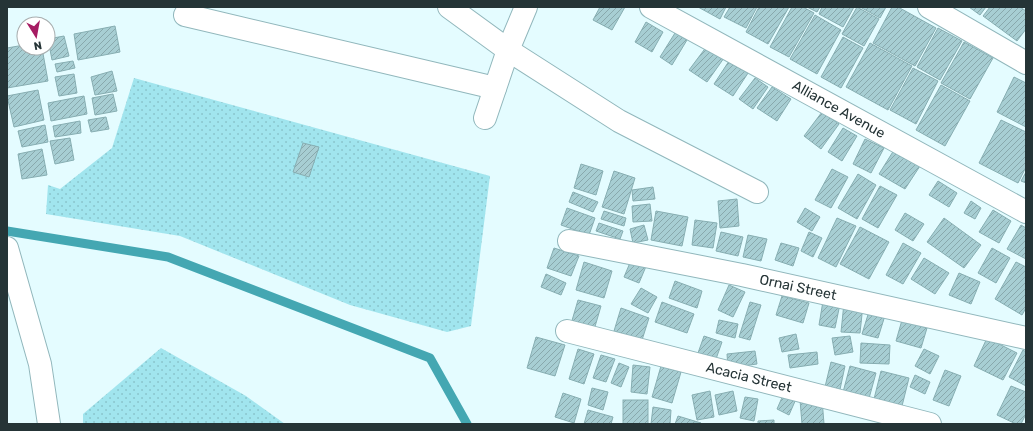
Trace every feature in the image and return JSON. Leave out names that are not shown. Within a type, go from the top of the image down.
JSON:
[{"type":"street","points":[[190,7],[185,15],[495,88]]},
{"type":"street","points":[[449,7],[508,50],[619,121],[757,192]]},
{"type":"street","points":[[485,118],[508,50],[526,7]]},
{"type":"street","name":"Alliance Avenue","points":[[651,7],[1026,212]]},
{"type":"street","points":[[929,7],[1026,63]]},
{"type":"street","name":"Ornai Street","points":[[569,241],[742,275],[1026,338]]},
{"type":"street","points":[[7,248],[40,364],[49,424]]},
{"type":"street","name":"Acacia Street","points":[[568,331],[930,424]]},
{"type":"shaded area","points":[[134,78],[490,176],[471,326],[447,332],[350,305],[180,236],[46,214],[48,185],[60,189],[112,148]]},
{"type":"shaded area","points":[[161,348],[246,396],[285,424],[83,424],[83,414]]},
{"type":"building","points":[[600,7],[625,7],[612,30],[593,20]]},
{"type":"building","points":[[698,7],[726,7],[720,19]]},
{"type":"building","points":[[730,7],[757,7],[746,28],[724,17]]},
{"type":"building","points":[[759,7],[789,7],[768,44],[746,32]]},
{"type":"building","points":[[792,7],[803,7],[814,13],[789,57],[770,47]]},
{"type":"building","points":[[807,7],[820,7],[817,12]]},
{"type":"building","points":[[822,7],[854,7],[843,27],[819,14]]},
{"type":"building","points":[[857,7],[879,19],[864,46],[842,34]]},
{"type":"building","points":[[860,7],[886,7],[880,18]]},
{"type":"building","points":[[892,7],[898,7],[936,28],[915,66],[873,43]]},
{"type":"building","points":[[969,7],[986,7],[980,15]]},
{"type":"building","points":[[990,7],[1020,7],[1026,11],[1026,29],[1017,41],[983,16]]},
{"type":"building","points":[[815,15],[841,30],[817,74],[790,59]]},
{"type":"building","points":[[646,22],[663,32],[652,52],[635,42]]},
{"type":"building","points":[[115,26],[120,52],[78,60],[74,34]]},
{"type":"building","points":[[938,28],[962,41],[940,80],[917,67]]},
{"type":"building","points":[[675,33],[687,40],[672,65],[660,57]]},
{"type":"building","points":[[64,36],[69,56],[52,60],[51,56],[56,56],[56,38]]},
{"type":"building","points":[[843,37],[863,48],[841,88],[821,77]]},
{"type":"building","points":[[964,42],[993,58],[970,99],[941,83]]},
{"type":"building","points":[[870,43],[912,66],[888,110],[846,87]]},
{"type":"building","points":[[16,46],[16,56],[43,56],[48,81],[7,88],[7,48]]},
{"type":"building","points":[[707,46],[724,58],[707,82],[689,70]]},
{"type":"building","points":[[731,58],[750,70],[733,96],[714,84]]},
{"type":"building","points":[[73,61],[75,68],[57,72],[55,64]]},
{"type":"building","points":[[913,68],[938,81],[916,124],[890,110]]},
{"type":"building","points":[[112,71],[117,91],[95,95],[91,77]]},
{"type":"building","points":[[74,74],[77,93],[59,96],[55,77]]},
{"type":"building","points":[[1014,77],[1026,83],[1026,127],[997,112]]},
{"type":"building","points":[[755,78],[768,87],[753,109],[739,99]]},
{"type":"building","points":[[941,85],[970,101],[945,146],[916,130]]},
{"type":"building","points":[[772,87],[791,99],[777,121],[757,108]]},
{"type":"building","points":[[38,90],[44,120],[14,127],[7,96]]},
{"type":"building","points":[[113,94],[117,111],[95,115],[92,98]]},
{"type":"building","points":[[84,96],[87,114],[51,121],[48,103]]},
{"type":"building","points":[[822,112],[839,124],[821,149],[804,136]]},
{"type":"building","points":[[106,117],[109,129],[91,132],[88,120]]},
{"type":"building","points":[[1001,120],[1026,132],[1026,167],[1018,183],[979,163]]},
{"type":"building","points":[[80,121],[81,133],[55,137],[53,126]]},
{"type":"building","points":[[45,125],[48,142],[22,147],[18,131]]},
{"type":"building","points":[[843,128],[857,136],[842,161],[828,152]]},
{"type":"building","points":[[70,138],[74,160],[55,164],[50,141]]},
{"type":"building","points":[[865,139],[884,148],[871,173],[853,164]]},
{"type":"building","points":[[303,143],[319,147],[309,177],[293,172]]},
{"type":"building","points":[[42,149],[47,175],[22,179],[18,154]]},
{"type":"building","points":[[894,150],[920,166],[905,189],[879,174]]},
{"type":"building","points":[[581,164],[603,171],[596,195],[574,188]]},
{"type":"building","points":[[832,169],[848,177],[831,208],[815,200]]},
{"type":"building","points":[[614,171],[635,178],[624,214],[602,207]]},
{"type":"building","points":[[1026,172],[1026,183],[1021,181]]},
{"type":"building","points":[[858,174],[876,185],[857,219],[838,208]]},
{"type":"building","points":[[938,181],[957,193],[949,207],[929,195]]},
{"type":"building","points":[[880,186],[897,195],[878,228],[862,219]]},
{"type":"building","points":[[653,187],[655,199],[633,201],[632,190]]},
{"type":"building","points":[[573,192],[598,202],[593,212],[569,202]]},
{"type":"building","points":[[737,199],[739,226],[720,228],[718,201]]},
{"type":"building","points":[[971,201],[981,208],[975,219],[964,213]]},
{"type":"building","points":[[650,204],[652,221],[633,222],[632,206]]},
{"type":"building","points":[[567,208],[595,218],[589,235],[561,225]]},
{"type":"building","points":[[805,208],[820,217],[812,231],[797,222]]},
{"type":"building","points":[[993,210],[1011,221],[999,243],[979,232]]},
{"type":"building","points":[[604,211],[626,218],[624,226],[601,219]]},
{"type":"building","points":[[656,211],[688,217],[682,246],[651,240]]},
{"type":"building","points":[[905,213],[924,224],[913,241],[895,230]]},
{"type":"building","points":[[837,218],[856,226],[836,267],[818,258]]},
{"type":"building","points":[[944,218],[981,245],[964,268],[927,242]]},
{"type":"building","points":[[695,220],[717,223],[713,248],[692,245]]},
{"type":"building","points":[[599,223],[623,231],[620,239],[596,231]]},
{"type":"building","points":[[644,225],[648,240],[633,243],[630,229]]},
{"type":"building","points":[[1021,225],[1026,228],[1026,259],[1007,249]]},
{"type":"building","points":[[860,227],[889,242],[869,279],[840,264]]},
{"type":"building","points":[[721,232],[743,237],[738,256],[716,251]]},
{"type":"building","points":[[809,232],[822,238],[813,257],[801,251]]},
{"type":"building","points":[[748,235],[767,239],[761,261],[743,257]]},
{"type":"building","points":[[781,243],[799,248],[793,266],[775,260]]},
{"type":"building","points":[[903,243],[921,253],[903,284],[886,275]]},
{"type":"building","points":[[554,248],[579,256],[571,276],[547,268]]},
{"type":"building","points":[[992,248],[1010,258],[996,283],[978,273]]},
{"type":"building","points":[[632,258],[647,264],[639,283],[624,277]]},
{"type":"building","points":[[924,258],[949,273],[935,294],[911,279]]},
{"type":"building","points":[[584,262],[612,271],[604,298],[576,290]]},
{"type":"building","points":[[1016,262],[1026,267],[1026,308],[1022,315],[995,299]]},
{"type":"building","points":[[959,273],[980,282],[971,304],[949,295]]},
{"type":"building","points":[[546,274],[566,283],[561,295],[541,287]]},
{"type":"building","points":[[675,281],[702,291],[697,308],[669,298]]},
{"type":"building","points":[[729,285],[745,292],[733,317],[718,310]]},
{"type":"building","points":[[641,288],[657,297],[648,313],[631,304]]},
{"type":"building","points":[[782,296],[809,303],[803,323],[776,315]]},
{"type":"building","points":[[578,300],[601,306],[594,330],[571,324]]},
{"type":"building","points":[[823,301],[840,304],[835,328],[819,325]]},
{"type":"building","points":[[662,302],[694,314],[687,333],[655,322]]},
{"type":"building","points":[[750,302],[761,305],[750,340],[739,337]]},
{"type":"building","points":[[844,303],[863,305],[860,333],[841,332]]},
{"type":"building","points":[[871,305],[887,309],[878,338],[862,334]]},
{"type":"building","points":[[621,308],[649,318],[642,340],[614,331]]},
{"type":"building","points":[[719,320],[738,324],[735,338],[716,333]]},
{"type":"building","points":[[902,320],[927,328],[921,348],[896,341]]},
{"type":"building","points":[[796,334],[799,349],[782,352],[779,338]]},
{"type":"building","points":[[704,336],[722,342],[716,359],[698,353]]},
{"type":"building","points":[[850,336],[853,352],[835,355],[832,338]]},
{"type":"building","points":[[536,337],[565,345],[555,376],[527,368]]},
{"type":"building","points":[[987,338],[1017,353],[1003,380],[974,366]]},
{"type":"building","points":[[861,343],[890,345],[889,364],[860,363]]},
{"type":"building","points":[[578,349],[594,354],[584,384],[569,379]]},
{"type":"building","points":[[924,349],[939,356],[930,374],[915,366]]},
{"type":"building","points":[[1023,350],[1026,352],[1026,386],[1009,377]]},
{"type":"building","points":[[755,351],[757,364],[728,368],[727,354]]},
{"type":"building","points":[[817,352],[818,364],[790,368],[788,355]]},
{"type":"building","points":[[601,355],[615,359],[606,382],[593,378]]},
{"type":"building","points":[[831,362],[845,366],[839,394],[824,391]]},
{"type":"building","points":[[619,363],[629,367],[621,387],[611,383]]},
{"type":"building","points":[[633,365],[650,367],[647,394],[631,392]]},
{"type":"building","points":[[661,366],[681,372],[672,403],[652,397]]},
{"type":"building","points":[[850,366],[876,373],[868,402],[842,396]]},
{"type":"building","points":[[945,370],[961,376],[949,406],[933,400]]},
{"type":"building","points":[[881,371],[909,378],[901,410],[873,403]]},
{"type":"building","points":[[915,375],[930,382],[925,394],[910,387]]},
{"type":"building","points":[[1011,386],[1026,392],[1026,414],[1021,424],[1016,424],[997,415]]},
{"type":"building","points":[[592,388],[608,392],[603,410],[588,405]]},
{"type":"building","points":[[710,391],[714,417],[697,420],[692,395]]},
{"type":"building","points":[[733,391],[737,411],[719,415],[715,395]]},
{"type":"building","points":[[563,393],[581,399],[574,423],[555,417]]},
{"type":"building","points":[[784,393],[796,399],[789,415],[777,409]]},
{"type":"building","points":[[745,397],[758,399],[754,421],[740,418]]},
{"type":"building","points":[[822,399],[824,424],[802,424],[800,400]]},
{"type":"building","points":[[623,400],[648,400],[648,424],[623,424]]},
{"type":"building","points":[[653,407],[671,410],[670,424],[651,424]]},
{"type":"building","points":[[588,410],[613,417],[611,424],[584,424]]},
{"type":"building","points":[[678,416],[701,423],[675,424]]},
{"type":"building","points":[[774,420],[774,424],[758,424],[758,421]]},
{"type":"waterway","points":[[7,231],[168,257],[430,358],[467,424]]}]
